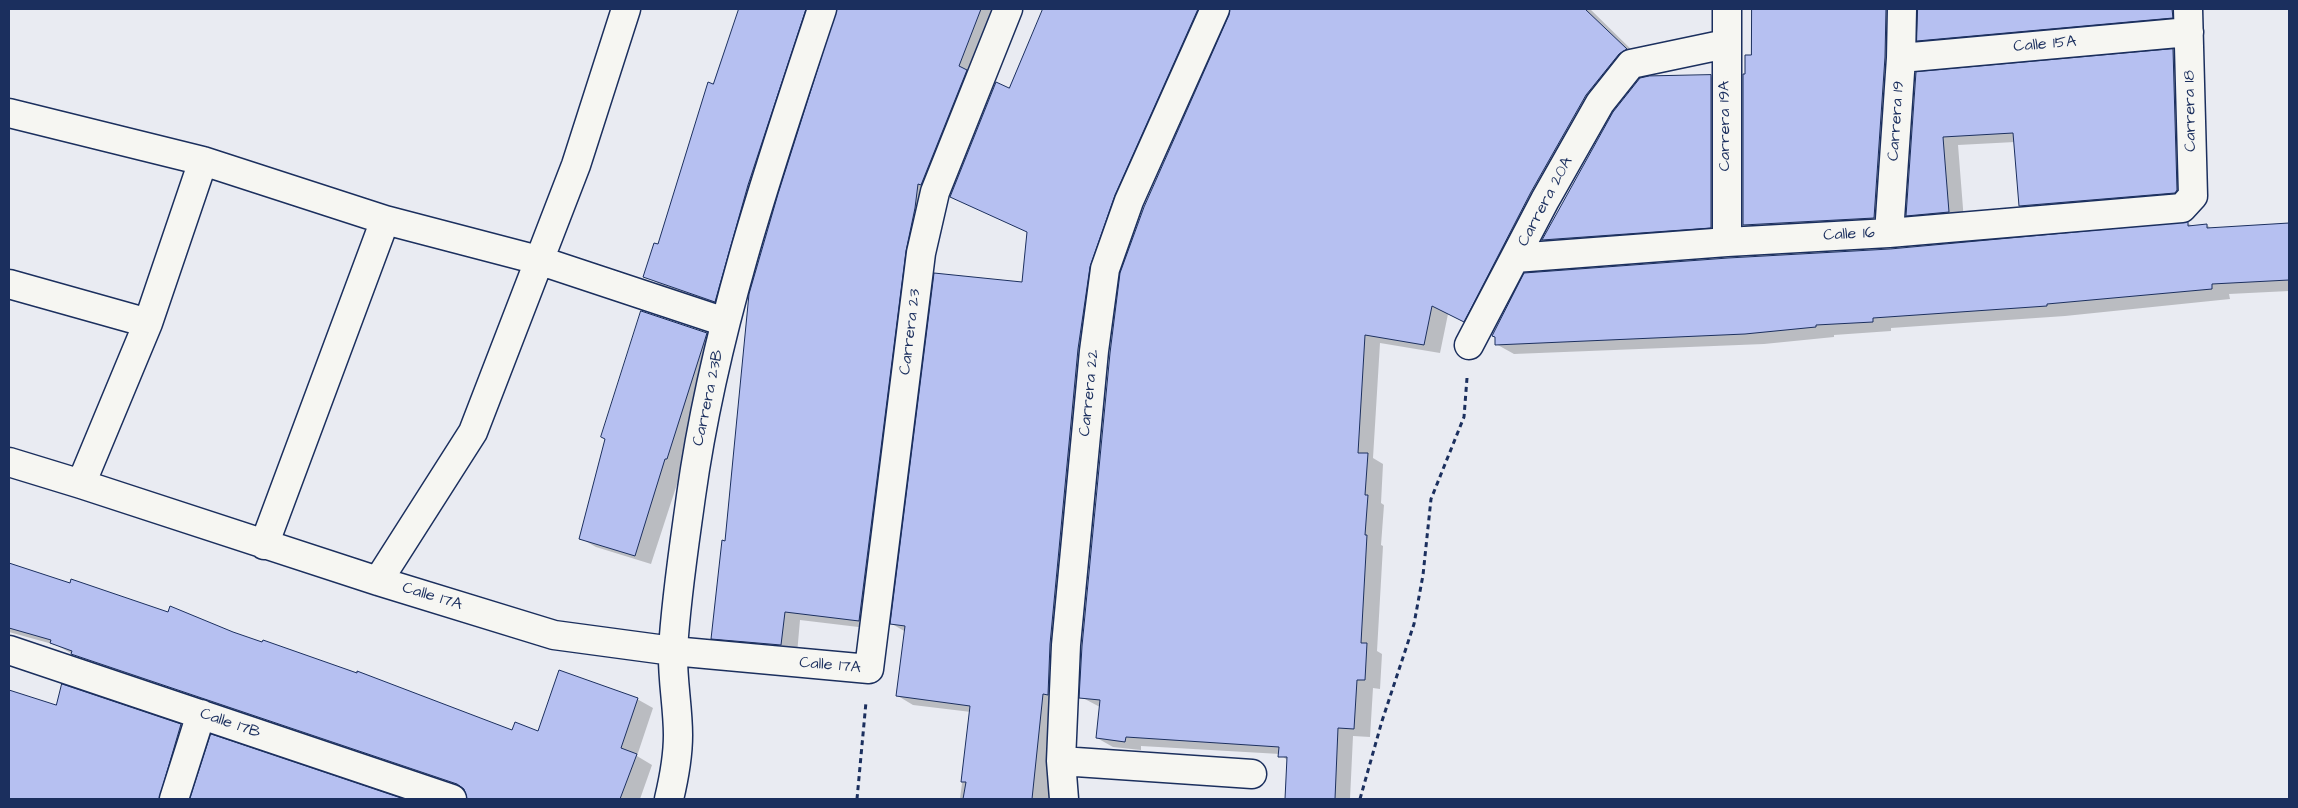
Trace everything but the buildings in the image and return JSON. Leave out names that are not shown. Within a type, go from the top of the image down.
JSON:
[{"type":"street","points":[[378,581],[473,432],[576,165],[626,9]]},
{"type":"street","name":"Carrera 23B","points":[[668,799],[676,772],[678,733],[673,651],[694,469],[725,322],[782,128],[822,9]]},
{"type":"street","name":"Carrera 23","points":[[869,670],[921,253],[935,192],[1008,9]]},
{"type":"street","name":"Carrera 22","points":[[1064,799],[1060,761],[1066,646],[1094,351],[1105,269],[1129,200],[1215,9]]},
{"type":"street","name":"Carrera 19A","points":[[1727,9],[1727,242]]},
{"type":"street","name":"Carrera 19","points":[[1889,233],[1901,58],[1902,9]]},
{"type":"street","name":"Calle 15A","points":[[1901,58],[2188,20]]},
{"type":"street","name":"Carrera 18","points":[[2182,208],[2193,196],[2188,20]]},
{"type":"street","name":"Carrera 20A","points":[[1468,345],[1545,200],[1600,103],[1631,64],[1726,44]]},
{"type":"street","points":[[9,113],[203,161],[385,220],[538,260],[725,322]]},
{"type":"street","points":[[81,484],[148,323],[203,161]]},
{"type":"street","name":"Calle 16","points":[[1515,258],[1727,242],[1889,233],[2182,208]]},
{"type":"street","points":[[264,544],[385,220]]},
{"type":"street","points":[[9,284],[148,323]]},
{"type":"street","name":"Calle 17A","points":[[9,462],[378,581],[554,634],[673,651],[869,670]]},
{"type":"street","name":"Calle 17B","points":[[9,650],[201,714],[401,791],[452,799]]},
{"type":"street","points":[[174,799],[201,714]]},
{"type":"street","points":[[1060,761],[1252,774]]},
{"type":"path","points":[[1360,799],[1382,721],[1414,624],[1423,574],[1431,499],[1464,417],[1468,345]]},
{"type":"path","points":[[857,799],[869,670]]}]
